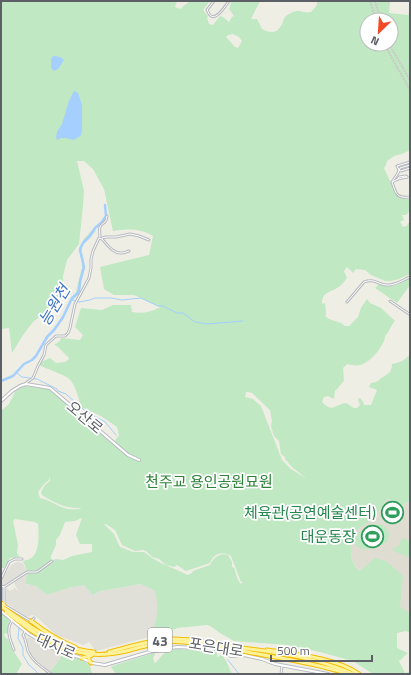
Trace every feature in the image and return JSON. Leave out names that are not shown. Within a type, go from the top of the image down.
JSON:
[{"type":"highway","name":"포은대로","points":[[2,607],[43,638],[76,652],[116,653],[159,642],[173,641],[210,645],[304,661],[335,668]]},
{"type":"highway","points":[[33,620],[47,633],[58,640],[95,653]]},
{"type":"highway","name":"포은대로","points":[[95,653],[107,652],[171,638],[294,656],[327,664],[335,668]]},
{"type":"highway","points":[[210,645],[219,650]]},
{"type":"highway","points":[[226,646],[248,647],[296,654],[341,665],[352,669],[359,674]]},
{"type":"highway","points":[[82,658],[95,653]]},
{"type":"highway","points":[[89,656],[91,663]]},
{"type":"highway","points":[[338,674],[341,665]]},
{"type":"highway","name":"43","points":[[335,668],[353,674]]},
{"type":"highway","name":"43","points":[[343,671],[347,674]]},
{"type":"main road","points":[[1,401],[12,391],[26,384]]},
{"type":"main road","name":"오산로","points":[[26,384],[53,389],[128,454],[140,460]]},
{"type":"main road","name":"대지로","points":[[2,607],[12,620],[35,638],[56,650],[82,658],[91,663],[105,665],[149,652],[177,647],[219,650],[231,656],[244,655],[315,673],[328,674]]},
{"type":"street","points":[[214,1],[207,10],[212,16],[215,16],[223,10],[229,1]]},
{"type":"street","points":[[399,170],[397,166],[410,162]]},
{"type":"street","points":[[392,182],[400,168],[410,165]]},
{"type":"street","points":[[399,170],[401,171],[410,168]]},
{"type":"street","points":[[392,182],[398,179]]},
{"type":"street","points":[[392,182],[397,194],[400,197],[410,197]]},
{"type":"street","points":[[26,384],[32,379],[44,355],[46,345],[56,336],[65,336],[69,331],[77,301],[89,278],[93,251],[101,238],[100,227],[107,219],[107,216]]},
{"type":"street","points":[[101,238],[130,234],[149,240]]},
{"type":"street","points":[[101,238],[111,249],[117,252],[122,253],[129,251]]},
{"type":"street","points":[[347,302],[364,282],[368,280],[386,285],[398,283],[410,277]]},
{"type":"street","points":[[390,301],[409,314]]},
{"type":"street","points":[[1,579],[9,562],[15,559],[22,559]]},
{"type":"street","points":[[4,587],[27,572],[37,572],[52,561]]},
{"type":"street","points":[[4,587],[2,607],[33,620],[23,635],[28,651],[32,658],[51,674]]},
{"type":"street","points":[[12,620],[9,624],[9,639],[14,650]]},
{"type":"street","points":[[281,674],[282,665]]},
{"type":"shaded area","points":[[389,499],[402,505],[410,501],[410,619],[354,565],[351,556],[352,550],[350,540],[355,531],[364,525],[386,500]]},
{"type":"shaded area","points":[[17,562],[23,563],[27,574],[25,581],[27,584],[36,586],[47,595],[68,588],[84,585],[94,595],[101,591],[142,584],[155,591],[157,598],[157,615],[154,630],[149,637],[96,651],[89,642],[83,645],[56,635],[36,616],[32,615],[27,617],[5,603],[5,590],[7,588],[10,591],[15,588],[19,592],[14,580],[5,586],[1,584],[11,565]]},
{"type":"shaded area","points":[[28,637],[61,655],[60,659],[50,672],[31,655],[26,640]]},
{"type":"green space","name":"천주교 용인공원묘원","points":[[1,1],[177,1],[175,7],[180,9],[190,1],[210,1],[203,10],[208,16],[207,18],[209,24],[213,25],[220,16],[229,22],[234,16],[229,9],[231,3],[230,1],[260,1],[251,19],[257,19],[262,29],[275,32],[282,25],[285,17],[296,11],[311,12],[317,5],[317,1],[390,1],[389,12],[359,12],[359,52],[399,52],[399,14],[408,15],[410,11],[410,150],[394,156],[387,161],[384,168],[396,194],[401,198],[410,199],[410,211],[406,215],[402,215],[404,220],[400,222],[403,227],[410,223],[410,274],[399,279],[385,281],[371,275],[365,270],[356,269],[353,273],[347,267],[344,271],[347,278],[345,281],[323,297],[322,304],[325,302],[326,314],[325,316],[345,326],[349,326],[358,317],[361,308],[367,299],[370,303],[381,308],[395,321],[376,353],[364,364],[347,364],[343,368],[344,381],[335,391],[334,399],[328,396],[324,397],[322,402],[331,408],[346,403],[354,408],[357,408],[360,405],[358,399],[360,398],[364,405],[371,405],[377,390],[369,387],[371,383],[377,382],[391,371],[392,364],[407,358],[410,353],[410,501],[402,505],[389,499],[386,500],[376,515],[355,531],[350,540],[352,550],[351,556],[354,565],[360,571],[375,558],[386,561],[403,576],[400,607],[410,613],[410,633],[406,631],[397,633],[397,648],[408,653],[399,661],[405,673],[410,672],[410,674],[373,674],[353,661],[320,652],[288,645],[234,641],[207,625],[177,628],[169,635],[149,637],[156,620],[156,597],[155,591],[141,584],[101,591],[93,595],[84,585],[68,588],[47,595],[36,586],[25,582],[27,572],[23,561],[30,559],[36,553],[38,543],[38,524],[35,522],[15,519],[13,521],[18,545],[17,553],[20,557],[10,558],[4,568],[1,568],[1,411],[9,404],[15,392],[20,388],[25,386],[48,389],[53,391],[114,442],[119,435],[117,427],[101,416],[81,407],[75,387],[68,378],[39,365],[41,362],[50,358],[56,363],[65,362],[69,359],[57,346],[54,345],[60,341],[61,338],[80,340],[83,335],[75,327],[81,308],[102,310],[113,305],[131,305],[132,312],[143,313],[160,307],[134,295],[114,295],[104,289],[100,267],[149,255],[153,236],[148,233],[133,230],[113,231],[104,189],[93,169],[84,161],[77,161],[84,191],[79,244],[67,260],[63,276],[64,297],[33,322],[12,353],[9,328],[1,329]],"holes":[[[233,34],[239,37],[242,41],[238,48],[235,47],[226,37]],[[246,392],[252,393],[270,410],[272,421],[271,426],[274,436],[279,441],[281,454],[292,467],[307,479],[291,469],[282,460],[261,406],[253,399],[245,397]],[[50,476],[50,481],[45,485],[41,492],[42,495],[60,504],[81,509],[64,508],[40,498],[38,492],[49,480]],[[82,518],[76,535],[80,544],[92,544],[92,552],[72,556],[63,560],[56,559],[49,563],[56,545],[56,540],[60,535],[65,522],[75,521]],[[104,524],[115,530],[122,545],[135,551],[146,551],[152,557],[159,559],[166,565],[174,567],[177,565],[186,571],[210,563],[213,557],[218,554],[221,553],[228,554],[231,556],[241,582],[243,582],[241,584],[238,581],[234,568],[232,567],[232,562],[228,555],[222,554],[215,558],[210,565],[193,571],[188,575],[161,563],[144,552],[133,552],[120,547],[114,534]]]},
{"type":"green space","points":[[93,229],[96,231],[86,240],[82,249],[84,264],[82,268],[82,260],[79,250],[83,240]]},
{"type":"green space","points":[[81,269],[83,270],[78,295],[73,300],[72,299],[64,318],[56,328],[55,327],[63,316],[71,298],[76,292]]},
{"type":"green space","points":[[410,278],[410,285],[397,303],[375,288],[379,284],[392,286]]},
{"type":"green space","name":"대운동장","points":[[381,524],[388,532],[389,537],[387,542],[369,549],[360,548],[357,546],[355,536],[357,533]]},
{"type":"green space","points":[[402,538],[410,541],[410,558],[392,550],[399,545]]},
{"type":"green space","points":[[1,613],[9,619],[8,633],[4,634],[5,637],[8,639],[12,649],[22,664],[16,674],[1,674]]},
{"type":"green space","points":[[179,649],[217,652],[217,657],[221,655],[223,657],[232,674],[116,674],[111,667],[154,653],[155,655],[153,658],[155,663],[168,650]]},
{"type":"green space","points":[[62,653],[80,659],[89,665],[92,674],[53,674],[50,672],[60,659]]},
{"type":"water","points":[[54,56],[60,57],[64,60],[58,69],[54,71],[51,68],[51,60]]},
{"type":"water","points":[[74,91],[78,93],[82,105],[81,135],[73,140],[61,138],[57,140],[57,132],[62,124],[69,101]]},
{"type":"waterway","name":"능원천","points":[[1,381],[13,376],[24,364],[36,356],[47,337],[63,317],[72,298],[79,291],[84,267],[80,250],[83,243],[106,216],[105,205]]},
{"type":"waterway","points":[[72,300],[79,302],[95,298],[122,300],[141,298],[177,313],[183,313],[195,322],[207,324],[243,321]]},
{"type":"waterway","points":[[17,373],[22,377],[37,379],[66,394],[84,410],[105,422],[116,435]]},
{"type":"waterway","points":[[1,589],[3,589],[3,600]]},
{"type":"waterway","points":[[19,628],[18,638],[23,648],[23,655],[29,665],[38,674]]},
{"type":"waterway","points":[[228,660],[239,674]]},
{"type":"tunnel","points":[[370,1],[373,12]]},
{"type":"tunnel","points":[[375,1],[378,12]]},
{"type":"tunnel","points":[[389,52],[410,90]]},
{"type":"tunnel","points":[[394,52],[410,80]]},
{"type":"place","name":"체육관(공연예술센터)","points":[[392,512]]},
{"type":"place","name":"대운동장","points":[[372,536]]}]
